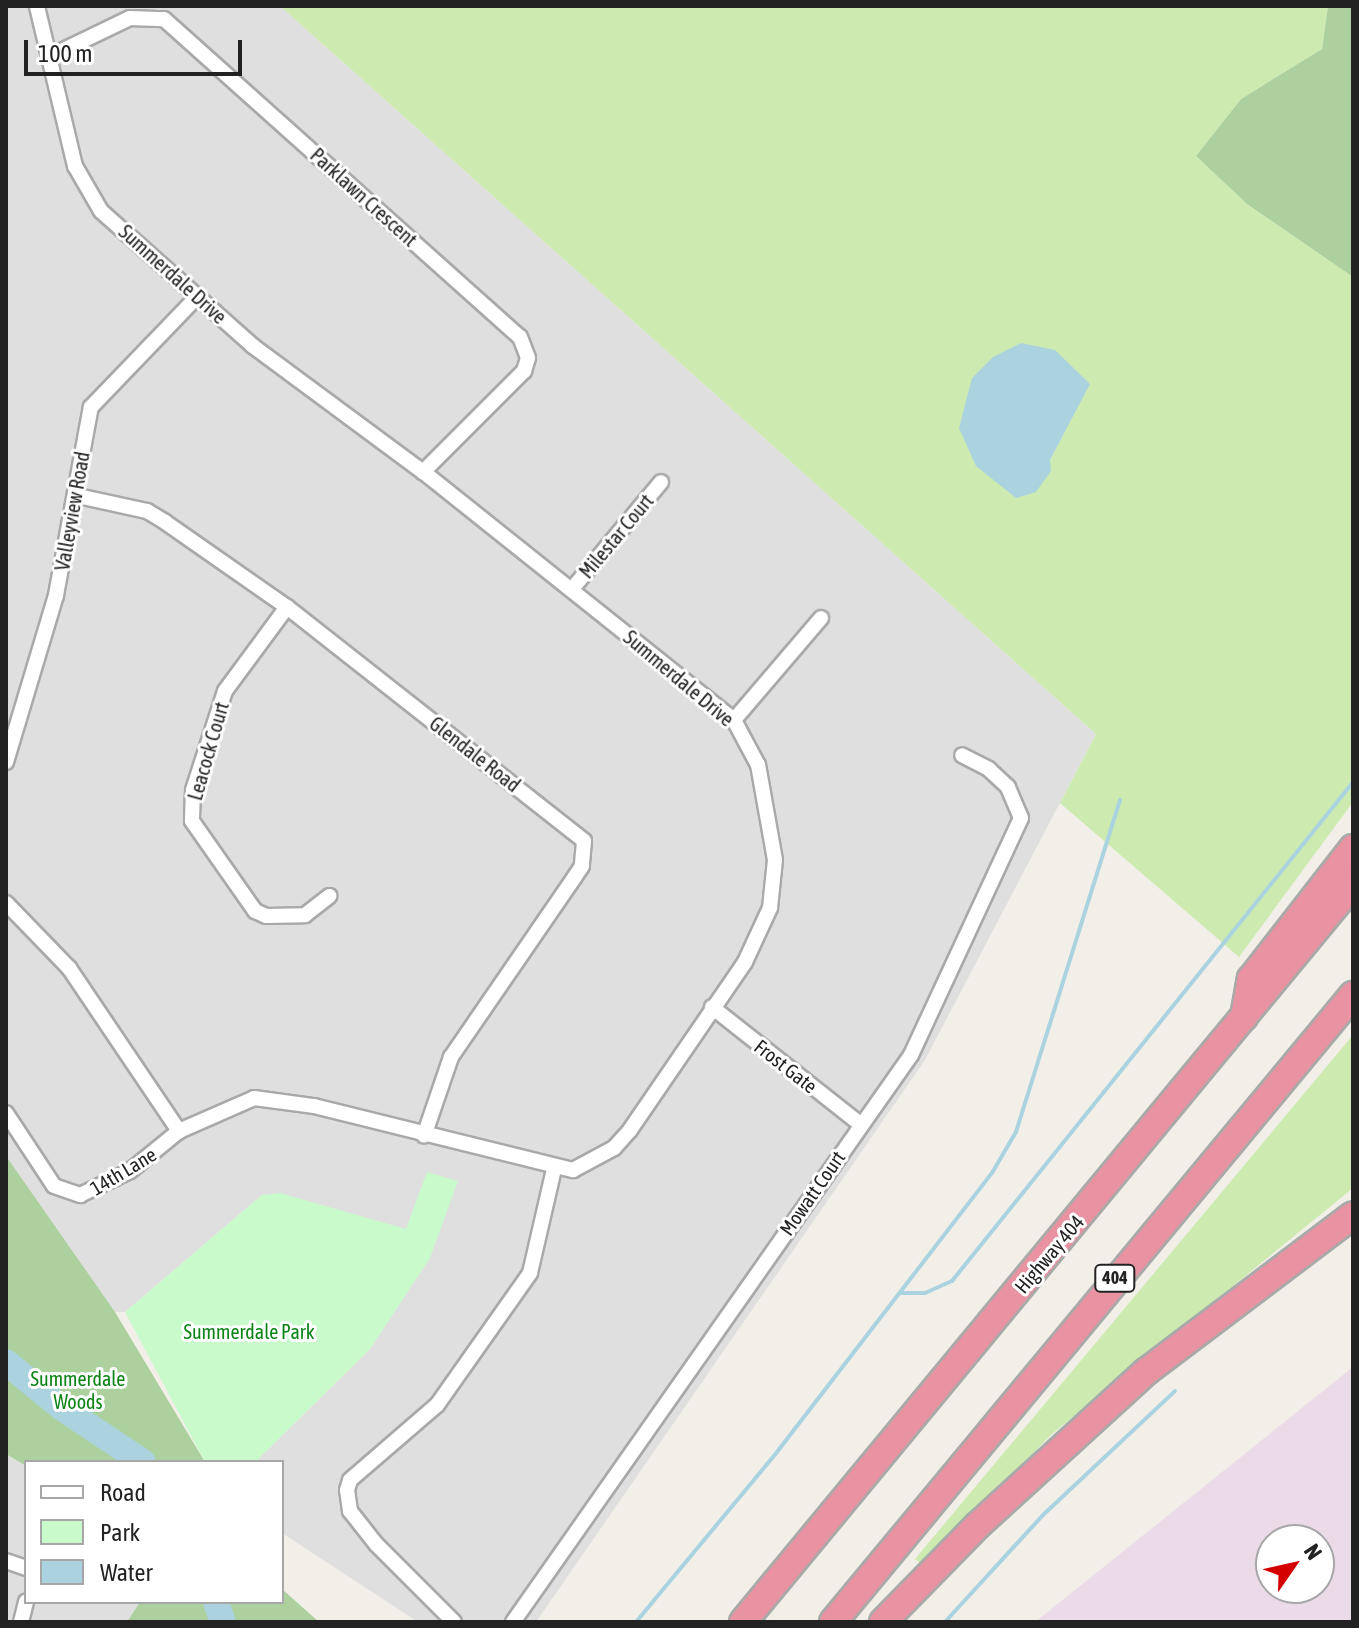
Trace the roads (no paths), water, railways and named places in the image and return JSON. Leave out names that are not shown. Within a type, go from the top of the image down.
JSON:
[{"type":"highway","points":[[1243,1021],[1251,979],[1353,848]]},
{"type":"highway","name":"Highway 404","points":[[743,1622],[1243,1021],[1353,884]]},
{"type":"highway","name":"404","points":[[833,1622],[1353,995]]},
{"type":"highway","points":[[883,1622],[977,1526],[1147,1371],[1353,1215]]},
{"type":"street","name":"Summerdale Drive","points":[[37,6],[53,55],[75,166],[86,192],[198,296],[334,410],[423,472],[734,720],[751,746],[764,787],[774,882],[770,908],[745,962],[614,1148],[573,1170],[554,1169],[314,1106],[254,1098],[179,1131]]},
{"type":"street","name":"Parklawn Crescent","points":[[53,55],[130,18],[151,15],[164,19],[520,337],[528,358],[524,371],[423,472]]},
{"type":"street","name":"Valleyview Road","points":[[6,762],[42,657],[78,496],[84,429],[95,399],[198,296]]},
{"type":"street","name":"Milestar Court","points":[[572,589],[661,482]]},
{"type":"street","name":"Glendale Road","points":[[78,496],[147,511],[287,607],[584,841],[582,866],[451,1057],[424,1136]]},
{"type":"street","name":"Leacock Court","points":[[287,607],[225,691],[193,790],[192,821],[255,911],[266,916],[296,916],[329,896]]},
{"type":"street","points":[[734,720],[821,618]]},
{"type":"street","name":"Mowatt Court","points":[[513,1622],[911,1055],[1021,818],[1008,787],[989,769],[962,755]]},
{"type":"street","points":[[6,903],[69,968],[179,1131]]},
{"type":"street","name":"Frost Gate","points":[[712,1007],[860,1124]]},
{"type":"street","name":"14th Lane","points":[[6,1113],[54,1186],[80,1195],[119,1178],[179,1131]]},
{"type":"street","points":[[454,1622],[376,1544],[350,1511],[347,1490],[350,1480],[437,1405],[530,1273],[554,1169]]},
{"type":"water","points":[[1021,343],[1055,350],[1090,384],[1050,460],[1051,471],[1036,492],[1016,498],[976,466],[959,428],[972,378],[993,357]]},
{"type":"waterway","points":[[900,1293],[925,1293],[952,1281],[1353,782]]},
{"type":"waterway","points":[[636,1622],[777,1452],[992,1173],[1016,1132],[1120,800]]},
{"type":"waterway","points":[[6,1362],[62,1408],[140,1460]]},
{"type":"waterway","points":[[945,1622],[1043,1515],[1175,1391]]},
{"type":"waterway","points":[[217,1604],[223,1622]]},
{"type":"park label","name":"Summerdale Park","points":[[249,1331]]},
{"type":"park label","name":"Summerdale Woods","points":[[78,1390]]}]
